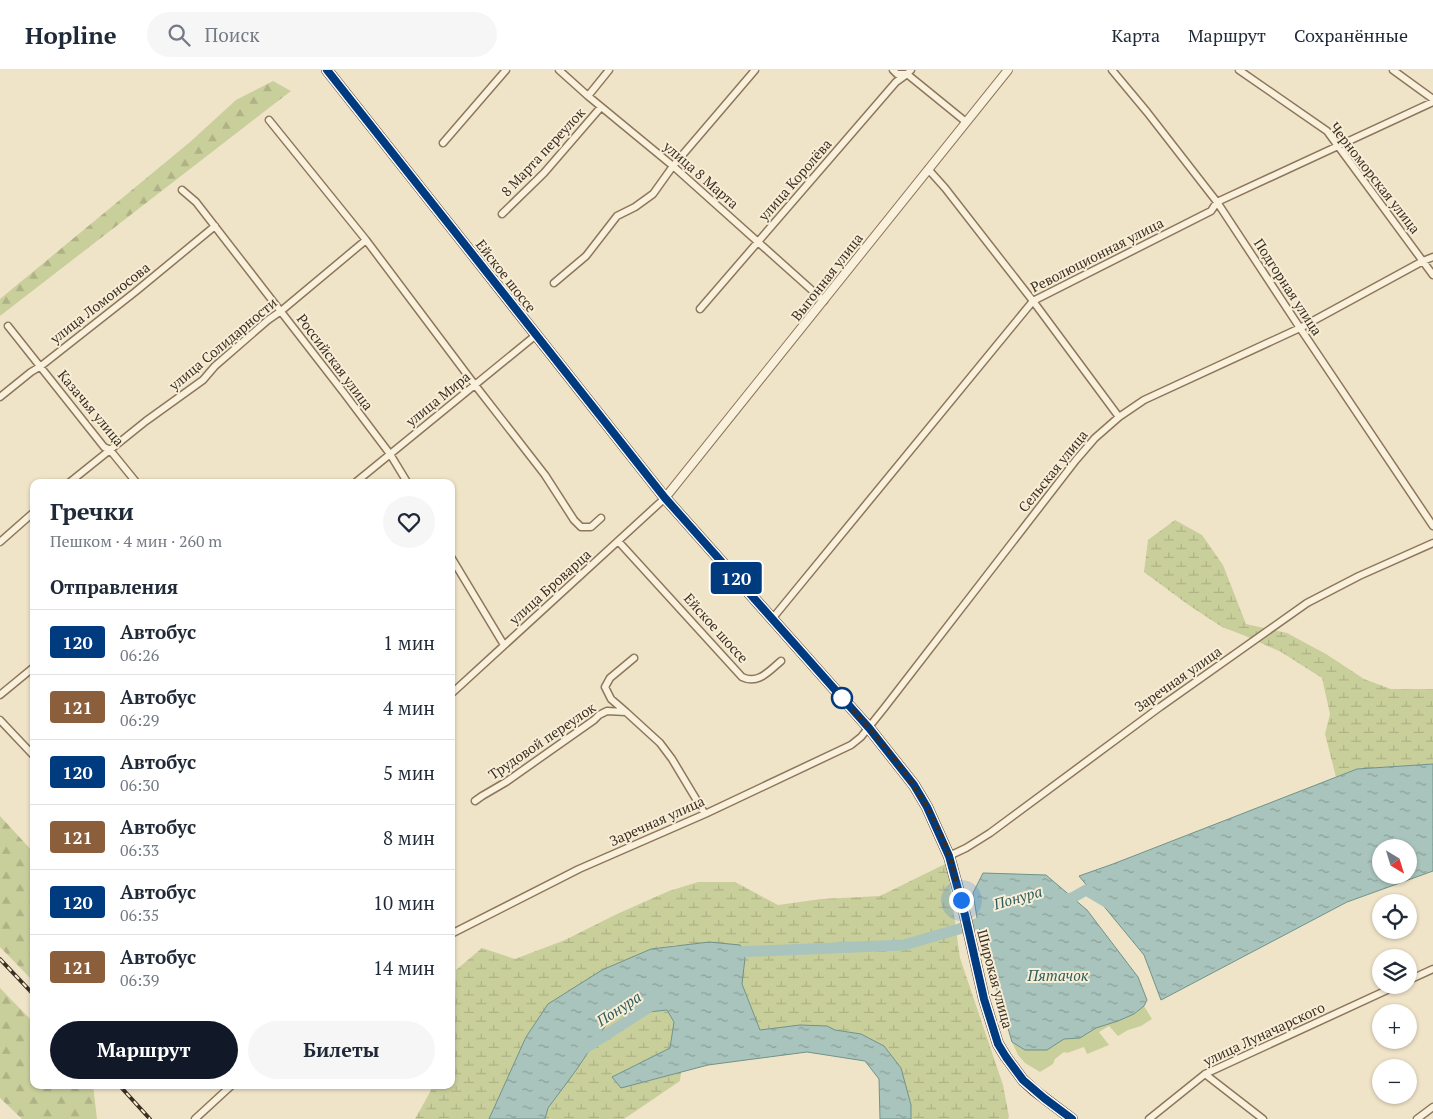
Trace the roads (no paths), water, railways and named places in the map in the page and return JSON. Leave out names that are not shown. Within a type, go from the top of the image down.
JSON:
[{"type":"main road","name":"Ейское шоссе","points":[[327,70],[665,498]]},
{"type":"main road","name":"Широкая улица","points":[[665,498],[869,728],[914,785],[927,807],[949,856],[994,1033],[1006,1057],[1023,1080],[1072,1119]]},
{"type":"street","points":[[443,143],[506,70]]},
{"type":"street","name":"улица 8 Марта","points":[[559,70],[673,166],[824,302]]},
{"type":"street","points":[[588,96],[609,70]]},
{"type":"street","points":[[554,283],[586,256],[616,216],[635,207],[653,194],[673,166],[755,70]]},
{"type":"street","points":[[893,70],[897,74],[909,72],[966,122]]},
{"type":"street","name":"Выгонная улица","points":[[665,498],[824,302],[1008,70]]},
{"type":"street","name":"Подгорная улица","points":[[1112,70],[1217,202],[1433,526]]},
{"type":"street","name":"Черноморская улица","points":[[1239,70],[1327,132],[1433,275]]},
{"type":"street","points":[[1393,70],[1433,100]]},
{"type":"street","name":"улица Королёва","points":[[700,308],[896,82],[909,72]]},
{"type":"street","name":"Революционная улица","points":[[772,619],[1033,301],[1211,211],[1217,202],[1433,100]]},
{"type":"street","name":"8 Марта переулок","points":[[502,214],[544,173],[601,107]]},
{"type":"street","points":[[269,120],[366,240],[475,386],[545,475],[574,520],[581,527],[591,527],[601,518]]},
{"type":"street","points":[[928,169],[1033,301],[1119,417]]},
{"type":"street","name":"Российская улица","points":[[182,190],[196,202],[281,311],[390,454],[404,479]]},
{"type":"street","name":"улица Ломоносова","points":[[0,398],[135,292],[214,226]]},
{"type":"street","name":"улица Солидарности","points":[[74,479],[146,421],[203,380],[215,366],[268,320],[366,240]]},
{"type":"street","name":"Сельская улица","points":[[869,728],[1076,460],[1094,438],[1119,417],[1144,400],[1300,328],[1433,257]]},
{"type":"street","name":"Казачья улица","points":[[8,326],[104,446],[110,450],[134,479]]},
{"type":"street","name":"улица Мира","points":[[360,479],[536,335]]},
{"type":"street","name":"улица Броварца","points":[[455,690],[665,498]]},
{"type":"street","points":[[0,542],[30,516]]},
{"type":"street","name":"Ейское шоссе","points":[[618,541],[742,677],[752,681],[757,679],[781,661]]},
{"type":"street","name":"Заречная улица","points":[[949,856],[990,833],[1160,707],[1307,603],[1359,576],[1433,543]]},
{"type":"street","points":[[455,564],[504,645]]},
{"type":"street","name":"Трудовой переулок","points":[[634,658],[610,678],[604,688],[611,699],[660,743],[672,759],[705,814]]},
{"type":"street","points":[[0,695],[30,670]]},
{"type":"street","name":"Трудовой переулок","points":[[475,801],[506,782],[600,715],[607,711],[626,712]]},
{"type":"street","points":[[0,720],[30,752]]},
{"type":"street","name":"Заречная улица","points":[[455,932],[579,869],[705,814],[851,745],[862,737],[869,728]]},
{"type":"street","points":[[1417,976],[1433,969]]},
{"type":"street","name":"улица Луначарского","points":[[1149,1119],[1205,1074],[1378,994]]},
{"type":"street","points":[[1205,1074],[1263,1119]]},
{"type":"street","points":[[195,1119],[228,1089]]},
{"type":"street","points":[[1417,1119],[1433,1107]]},
{"type":"water","points":[[1433,764],[1433,871],[1418,876],[1418,839],[1372,839],[1372,884],[1397,884],[1347,902],[1161,1000],[1144,955],[1079,876],[1357,769]]},
{"type":"water","name":"Пятачок","points":[[983,873],[1046,875],[1087,910],[1138,977],[1147,1000],[1144,1006],[1134,1014],[1096,1028],[1080,1038],[1064,1039],[1047,1050],[1025,1050],[1012,1042],[978,924],[973,893]]},
{"type":"water","points":[[709,942],[740,945],[745,958],[742,984],[760,1030],[800,1025],[827,1026],[835,1030],[861,1034],[884,1046],[901,1068],[911,1105],[911,1119],[880,1119],[879,1079],[865,1061],[807,1052],[708,1065],[621,1088],[612,1077],[670,1048],[674,1022],[667,1010],[612,1016],[577,1069],[548,1108],[545,1119],[489,1119],[526,1037],[548,1004],[602,970],[651,949]]},
{"type":"waterway","name":"Понура","points":[[1058,901],[1072,898],[1086,890],[1108,903]]},
{"type":"waterway","name":"Понура","points":[[729,957],[736,952],[904,945],[993,919]]},
{"type":"waterway","name":"Понура","points":[[581,1051],[654,1004]]},
{"type":"railway","points":[[0,959],[30,991]]},
{"type":"railway","points":[[123,1089],[150,1119]]}]
